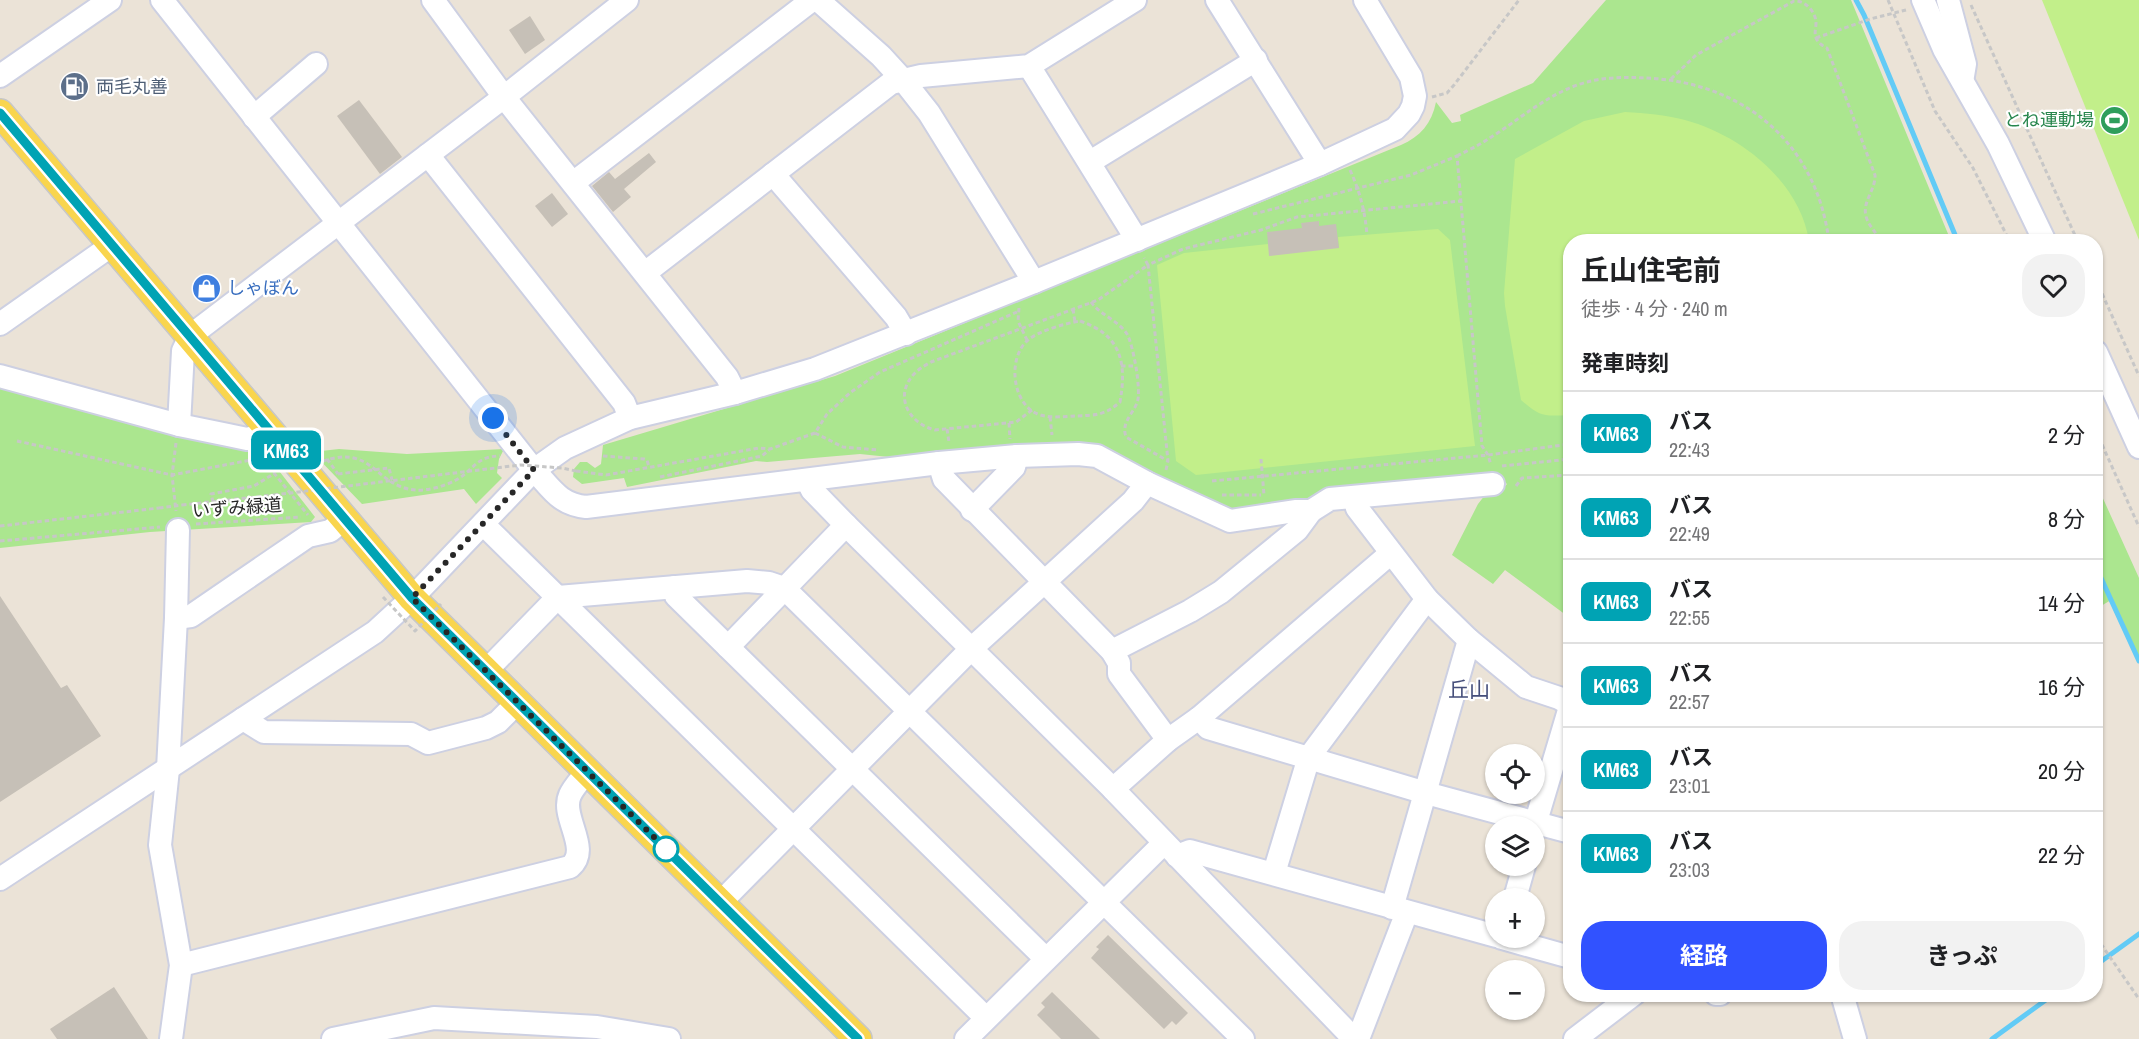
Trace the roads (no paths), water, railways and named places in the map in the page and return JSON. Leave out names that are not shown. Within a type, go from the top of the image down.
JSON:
[{"type":"main road","points":[[0,113],[412,598],[858,1039]]},
{"type":"street","points":[[0,76],[110,0]]},
{"type":"street","points":[[162,0],[534,470],[561,499],[572,506],[586,507],[807,480],[944,455],[1014,447],[1097,456],[1156,479],[1230,521],[1294,511],[1311,511]]},
{"type":"street","points":[[433,0],[504,97],[727,377],[735,393]]},
{"type":"street","points":[[179,424],[183,351],[190,336],[504,97],[627,0]]},
{"type":"street","points":[[573,183],[812,0]]},
{"type":"street","points":[[818,0],[881,56],[929,113],[1034,282]]},
{"type":"street","points":[[645,273],[891,82],[1029,66],[1135,0]]},
{"type":"street","points":[[1217,0],[1320,164]]},
{"type":"street","points":[[0,879],[375,632],[412,598],[534,470],[566,448],[630,418],[735,393],[815,369],[1034,282],[1144,247],[1395,129],[1409,114],[1414,96],[1411,77],[1365,0]]},
{"type":"street","points":[[1948,0],[1965,64],[1961,80]]},
{"type":"street","points":[[1916,5],[1944,49],[2003,154],[2041,234]]},
{"type":"street","points":[[1090,162],[1256,60]]},
{"type":"street","points":[[254,117],[316,64]]},
{"type":"street","points":[[1029,66],[1144,247]]},
{"type":"street","points":[[428,155],[624,403],[630,418]]},
{"type":"street","points":[[773,174],[896,318],[906,334]]},
{"type":"street","points":[[0,324],[112,245]]},
{"type":"street","points":[[2103,367],[2139,447]]},
{"type":"street","points":[[0,376],[179,424],[247,439],[270,430]]},
{"type":"street","points":[[972,510],[1014,467],[1014,447]]},
{"type":"street","points":[[944,455],[944,479],[1112,651],[1119,663],[1119,674],[1168,740]]},
{"type":"street","points":[[720,903],[971,649],[1156,479]]},
{"type":"street","points":[[807,480],[812,490],[846,525],[1113,789],[1354,1039]]},
{"type":"street","points":[[1112,651],[1190,611],[1221,592],[1297,530],[1311,511],[1330,499],[1493,484]]},
{"type":"street","points":[[1354,498],[1357,508],[1427,599],[1469,640],[1526,687],[1563,701]]},
{"type":"street","points":[[176,618],[191,616],[308,536],[330,531],[345,519]]},
{"type":"street","points":[[483,524],[986,1018]]},
{"type":"street","points":[[728,646],[846,525]]},
{"type":"street","points":[[171,1039],[181,965],[160,845],[168,769],[178,528]]},
{"type":"street","points":[[1113,789],[1390,553]]},
{"type":"street","points":[[486,671],[558,597],[747,581],[770,583],[784,588],[1243,1039]]},
{"type":"street","points":[[675,587],[676,596],[1046,959]]},
{"type":"street","points":[[1274,873],[1309,757],[1427,599]]},
{"type":"street","points":[[1358,1039],[1400,910],[1426,793],[1469,640]]},
{"type":"street","points":[[243,719],[264,732],[411,734],[428,743],[486,728],[498,722],[518,702]]},
{"type":"street","points":[[1199,718],[1208,728],[1504,816]]},
{"type":"street","points":[[1538,816],[1563,730]]},
{"type":"street","points":[[181,965],[570,867],[576,862],[579,853],[569,809],[569,796],[587,771]]},
{"type":"street","points":[[1545,827],[1563,831]]},
{"type":"street","points":[[966,1039],[1104,902],[1171,849],[1190,851],[1274,873],[1485,933]]},
{"type":"street","points":[[1538,948],[1563,955]]},
{"type":"street","points":[[1575,1039],[1624,1002]]},
{"type":"street","points":[[1844,1002],[1855,1039]]},
{"type":"street","points":[[333,1039],[434,1018],[597,1027],[669,1039]]},
{"type":"waterway","points":[[1856,0],[1955,234]]},
{"type":"waterway","points":[[2103,582],[2139,661]]},
{"type":"waterway","points":[[2103,960],[2139,934]]},
{"type":"waterway","points":[[1992,1039],[2043,1002]]},
{"type":"place","name":"両毛丸善","points":[[75,87]]},
{"type":"place","name":"とね運動場","points":[[2115,120]]},
{"type":"place","name":"しゃぼん","points":[[206,288]]},
{"type":"district","name":"丘山","points":[[1469,690]]}]
